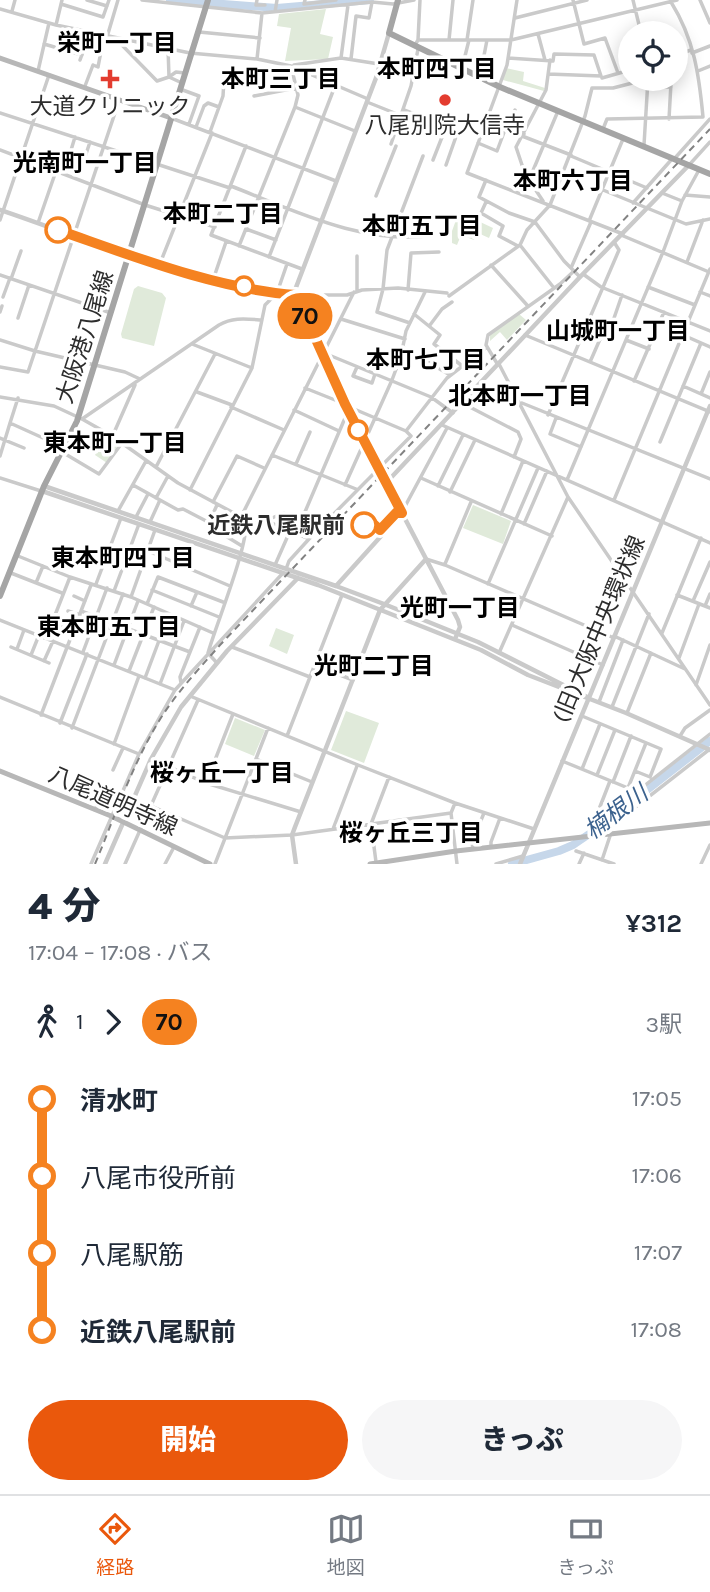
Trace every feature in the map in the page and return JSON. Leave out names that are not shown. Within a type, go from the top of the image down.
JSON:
[{"type":"main road","points":[[398,1],[389,33],[417,44],[500,87],[710,174]]},
{"type":"main road","name":"大阪港八尾線","points":[[0,596],[43,488],[80,418],[207,3]]},
{"type":"main road","points":[[0,58],[171,118]]},
{"type":"main road","name":"八尾道明寺線","points":[[0,771],[111,816],[213,864]]},
{"type":"main road","points":[[370,864],[456,851],[710,823]]},
{"type":"street","points":[[11,12],[15,0]]},
{"type":"street","points":[[87,0],[107,6]]},
{"type":"street","points":[[56,26],[62,2],[103,17],[109,0]]},
{"type":"street","points":[[85,86],[93,65],[98,67],[118,0]]},
{"type":"street","points":[[142,0],[207,3],[262,13],[414,0]]},
{"type":"street","points":[[257,0],[256,5],[265,5]]},
{"type":"street","points":[[275,10],[277,0]]},
{"type":"street","points":[[305,0],[304,4],[336,0]]},
{"type":"street","points":[[376,196],[403,113],[417,44],[420,0]]},
{"type":"street","points":[[449,40],[453,0]]},
{"type":"street","points":[[462,68],[473,0]]},
{"type":"street","points":[[517,0],[512,40],[500,87],[467,173],[709,270],[614,500]]},
{"type":"street","points":[[515,18],[573,1],[587,0]]},
{"type":"street","points":[[633,0],[638,21]]},
{"type":"street","points":[[417,44],[449,40],[512,40],[677,0]]},
{"type":"street","points":[[701,0],[710,23]]},
{"type":"street","points":[[573,1],[584,44],[606,38],[618,74],[602,78]]},
{"type":"street","points":[[670,1],[681,18],[698,71],[703,117]]},
{"type":"street","points":[[351,59],[356,16],[369,18],[372,2]]},
{"type":"street","points":[[341,58],[348,5]]},
{"type":"street","points":[[0,9],[56,26],[114,38],[191,53],[257,59],[292,68],[367,100],[458,131],[446,165]]},
{"type":"street","points":[[257,59],[262,13]]},
{"type":"street","points":[[38,71],[49,23]]},
{"type":"street","points":[[198,32],[260,38]]},
{"type":"street","points":[[80,60],[90,33]]},
{"type":"street","points":[[389,33],[381,65],[296,285],[296,295],[348,411],[458,620],[460,627],[455,639]]},
{"type":"street","points":[[538,34],[547,60],[546,90],[516,150],[529,180],[544,202]]},
{"type":"street","points":[[114,38],[133,54],[153,79],[160,81],[172,73],[185,73]]},
{"type":"street","points":[[480,77],[487,40]]},
{"type":"street","points":[[44,44],[82,55]]},
{"type":"street","points":[[688,52],[710,46]]},
{"type":"street","points":[[168,48],[169,77]]},
{"type":"street","points":[[508,58],[553,61],[554,54],[594,55],[601,76],[548,74]]},
{"type":"street","points":[[159,266],[211,132],[223,96],[224,80],[341,58],[381,65]]},
{"type":"street","points":[[698,71],[710,66]]},
{"type":"street","points":[[239,246],[299,95],[292,68]]},
{"type":"street","points":[[0,220],[49,75]]},
{"type":"street","points":[[169,77],[200,96],[189,124]]},
{"type":"street","points":[[269,257],[336,86]]},
{"type":"street","points":[[2,210],[159,266],[276,293],[347,295],[383,289],[448,295],[519,246],[527,230],[550,205],[583,122],[592,88],[618,87]]},
{"type":"street","points":[[254,96],[296,88]]},
{"type":"street","points":[[644,145],[647,91]]},
{"type":"street","points":[[669,119],[671,91]]},
{"type":"street","points":[[0,367],[28,372],[119,99]]},
{"type":"street","points":[[195,127],[204,106],[208,103],[219,107]]},
{"type":"street","points":[[295,107],[355,131]]},
{"type":"street","points":[[478,144],[497,151],[514,110]]},
{"type":"street","points":[[529,180],[558,111]]},
{"type":"street","points":[[0,113],[231,187],[349,231],[392,236],[435,235]]},
{"type":"street","points":[[171,118],[336,181]]},
{"type":"street","points":[[603,129],[607,119],[710,118]]},
{"type":"street","points":[[633,203],[710,118]]},
{"type":"street","points":[[487,120],[647,188]]},
{"type":"street","points":[[433,160],[446,127]]},
{"type":"street","points":[[68,160],[75,137]]},
{"type":"street","points":[[624,137],[572,269],[554,288],[527,305],[486,339],[487,346],[521,402],[568,497],[679,658],[710,708],[685,728],[680,736]]},
{"type":"street","points":[[71,152],[85,157],[90,142]]},
{"type":"street","points":[[336,586],[402,513],[453,413],[710,142]]},
{"type":"street","points":[[246,146],[211,235],[302,269]]},
{"type":"street","points":[[0,150],[145,205],[215,227]]},
{"type":"street","points":[[410,323],[377,312],[392,236],[423,156]]},
{"type":"street","points":[[567,480],[649,287],[682,201],[700,169]]},
{"type":"street","points":[[38,223],[56,171]]},
{"type":"street","points":[[486,180],[478,197],[535,222],[572,269],[581,276],[601,287],[710,331]]},
{"type":"street","points":[[603,190],[686,224],[710,219]]},
{"type":"street","points":[[662,193],[682,201]]},
{"type":"street","points":[[685,195],[710,197]]},
{"type":"street","points":[[486,202],[481,213],[503,226],[499,236],[519,246],[554,288]]},
{"type":"street","points":[[687,262],[703,220]]},
{"type":"street","points":[[246,229],[276,240]]},
{"type":"street","points":[[213,280],[226,241]]},
{"type":"street","points":[[548,415],[619,250],[614,242]]},
{"type":"street","points":[[3,297],[21,251]]},
{"type":"street","points":[[408,290],[411,253],[439,252]]},
{"type":"street","points":[[241,516],[355,292],[358,256]]},
{"type":"street","points":[[190,490],[252,368],[265,305],[276,293],[287,264]]},
{"type":"street","points":[[491,265],[527,305]]},
{"type":"street","points":[[0,275],[111,313]]},
{"type":"street","points":[[18,318],[29,285]]},
{"type":"street","points":[[649,287],[695,305]]},
{"type":"street","points":[[345,485],[392,380],[410,323],[425,292]]},
{"type":"street","points":[[700,292],[710,296]]},
{"type":"street","points":[[590,362],[622,295]]},
{"type":"street","points":[[430,325],[442,309],[452,302]]},
{"type":"street","points":[[634,381],[664,312]]},
{"type":"street","points":[[414,314],[440,335],[434,344],[462,365]]},
{"type":"street","points":[[341,319],[405,339]]},
{"type":"street","points":[[80,418],[229,320],[262,320]]},
{"type":"street","points":[[525,335],[709,410]]},
{"type":"street","points":[[683,335],[710,347]]},
{"type":"street","points":[[0,340],[125,372],[138,381]]},
{"type":"street","points":[[626,340],[649,349]]},
{"type":"street","points":[[660,442],[701,343]]},
{"type":"street","points":[[192,344],[252,368]]},
{"type":"street","points":[[406,431],[450,375],[487,346]]},
{"type":"street","points":[[404,348],[450,375]]},
{"type":"street","points":[[156,467],[215,354]]},
{"type":"street","points":[[322,354],[432,397],[453,413]]},
{"type":"street","points":[[357,367],[353,376],[372,383],[375,374]]},
{"type":"street","points":[[701,394],[710,372]]},
{"type":"street","points":[[113,436],[138,381]]},
{"type":"street","points":[[683,386],[710,398]]},
{"type":"street","points":[[305,388],[345,404]]},
{"type":"street","points":[[197,392],[284,430]]},
{"type":"street","points":[[0,397],[54,406],[80,418],[113,436],[190,490],[241,516],[247,526],[208,653]]},
{"type":"street","points":[[0,456],[2,439],[18,398]]},
{"type":"street","points":[[521,402],[710,479]]},
{"type":"street","points":[[463,403],[518,432],[521,439],[514,457]]},
{"type":"street","points":[[91,864],[139,754],[175,690],[284,571],[289,561],[309,539],[411,436],[406,431],[354,409],[348,411],[296,533]]},
{"type":"street","points":[[294,410],[339,431]]},
{"type":"street","name":"(旧)大阪中央環状線","points":[[520,864],[709,410]]},
{"type":"street","points":[[556,418],[550,434],[581,447]]},
{"type":"street","points":[[10,424],[63,450],[99,474],[122,443]]},
{"type":"street","points":[[445,427],[710,543]]},
{"type":"street","points":[[386,483],[445,427]]},
{"type":"street","points":[[296,464],[310,432]]},
{"type":"street","points":[[438,486],[463,435]]},
{"type":"street","points":[[2,439],[24,448]]},
{"type":"street","points":[[450,492],[475,440]]},
{"type":"street","points":[[272,455],[356,489]]},
{"type":"street","points":[[210,523],[215,504],[237,456],[264,468]]},
{"type":"street","points":[[118,511],[146,460]]},
{"type":"street","points":[[500,514],[523,461]]},
{"type":"street","points":[[488,584],[538,468]]},
{"type":"street","points":[[524,524],[547,471]]},
{"type":"street","points":[[150,522],[168,476]]},
{"type":"street","points":[[0,478],[118,511],[284,571],[455,639],[534,678],[580,697],[589,698]]},
{"type":"street","points":[[421,478],[552,536]]},
{"type":"street","points":[[133,485],[210,523],[211,527],[242,546]]},
{"type":"street","points":[[43,488],[155,530],[275,565],[284,571],[306,575],[458,633],[589,698],[709,750],[606,830],[609,833],[602,860]]},
{"type":"street","points":[[136,517],[148,494]]},
{"type":"street","points":[[499,653],[568,497]]},
{"type":"street","points":[[445,565],[471,502]]},
{"type":"street","points":[[247,526],[284,513]]},
{"type":"street","points":[[41,715],[80,613],[121,518]]},
{"type":"street","points":[[265,520],[309,539]]},
{"type":"street","points":[[114,591],[139,524]]},
{"type":"street","points":[[131,597],[155,530]]},
{"type":"street","points":[[275,565],[290,531]]},
{"type":"street","points":[[662,633],[701,538]]},
{"type":"street","points":[[148,551],[230,586]]},
{"type":"street","points":[[16,555],[70,577],[131,597],[213,633]]},
{"type":"street","points":[[426,559],[636,645],[682,670],[686,669]]},
{"type":"street","points":[[296,864],[292,835],[380,610],[426,559]]},
{"type":"street","points":[[693,601],[710,562]]},
{"type":"street","points":[[36,583],[43,566]]},
{"type":"street","points":[[9,572],[63,594]]},
{"type":"street","points":[[105,864],[151,759],[189,696],[298,578],[306,575]]},
{"type":"street","points":[[46,638],[70,577]]},
{"type":"street","points":[[147,604],[158,577],[224,603]]},
{"type":"street","points":[[61,723],[107,589]]},
{"type":"street","points":[[152,590],[219,617]]},
{"type":"street","points":[[191,606],[197,592]]},
{"type":"street","points":[[72,728],[123,594]]},
{"type":"street","points":[[677,595],[707,607],[710,594]]},
{"type":"street","points":[[287,736],[342,595]]},
{"type":"street","points":[[74,596],[85,601]]},
{"type":"street","points":[[114,665],[138,601]]},
{"type":"street","points":[[679,658],[699,604]]},
{"type":"street","points":[[129,671],[153,607]]},
{"type":"street","points":[[68,611],[96,617],[190,652]]},
{"type":"street","points":[[145,678],[169,614]]},
{"type":"street","points":[[612,707],[649,614]]},
{"type":"street","points":[[0,620],[175,690]]},
{"type":"street","points":[[160,684],[184,621]]},
{"type":"street","points":[[511,625],[603,665]]},
{"type":"street","points":[[61,626],[74,631]]},
{"type":"street","points":[[181,683],[180,677],[200,627]]},
{"type":"street","points":[[17,649],[24,630]]},
{"type":"street","points":[[31,655],[38,635]]},
{"type":"street","points":[[599,702],[623,640]]},
{"type":"street","points":[[11,647],[47,662],[52,641]]},
{"type":"street","points":[[696,685],[710,645]]},
{"type":"street","points":[[232,647],[310,677]]},
{"type":"street","points":[[208,653],[217,663]]},
{"type":"street","points":[[626,713],[651,653]]},
{"type":"street","points":[[314,665],[353,680]]},
{"type":"street","points":[[114,744],[139,676]]},
{"type":"street","points":[[189,696],[455,803],[534,829]]},
{"type":"street","points":[[0,697],[139,754]]},
{"type":"street","points":[[124,864],[198,700]]},
{"type":"street","points":[[206,783],[233,714]]},
{"type":"street","points":[[582,716],[661,749],[650,777],[635,771]]},
{"type":"street","points":[[582,769],[600,723]]},
{"type":"street","points":[[213,864],[268,728]]},
{"type":"street","points":[[597,775],[615,730]]},
{"type":"street","points":[[631,736],[595,823],[710,734]]},
{"type":"street","points":[[628,788],[646,743]]},
{"type":"street","points":[[113,770],[122,748]]},
{"type":"street","points":[[151,759],[206,783],[301,812]]},
{"type":"street","points":[[256,759],[312,782]]},
{"type":"street","points":[[562,761],[628,788],[642,801]]},
{"type":"street","points":[[332,830],[358,765]]},
{"type":"street","points":[[376,864],[371,824],[389,777]]},
{"type":"street","points":[[95,810],[105,787]]},
{"type":"street","points":[[455,803],[451,813],[457,864]]},
{"type":"street","points":[[151,806],[225,838],[292,835],[451,813]]},
{"type":"street","points":[[473,849],[472,842],[484,813]]},
{"type":"street","points":[[491,847],[500,818]]},
{"type":"street","points":[[708,864],[701,863],[710,845]]},
{"type":"street","points":[[168,863],[174,846]]},
{"type":"street","points":[[576,850],[614,864]]},
{"type":"street","points":[[579,864],[584,852]]},
{"type":"street","points":[[496,864],[523,856]]},
{"type":"green space","points":[[326,9],[320,34],[333,37],[328,59],[285,61],[291,28],[277,26],[279,14]]},
{"type":"green space","points":[[506,68],[524,72],[523,81],[545,88],[544,91],[503,80]]},
{"type":"green space","points":[[459,212],[493,228],[489,238],[478,233],[474,240],[461,235],[457,245],[452,243],[452,231]]},
{"type":"green space","points":[[138,286],[162,293],[166,298],[154,346],[122,338],[134,289]]},
{"type":"green space","points":[[519,314],[526,320],[507,340],[500,332],[490,341],[490,335]]},
{"type":"green space","points":[[106,435],[119,443],[107,463],[95,455]]},
{"type":"green space","points":[[473,505],[511,521],[503,544],[463,528]]},
{"type":"green space","points":[[276,628],[294,635],[287,654],[269,646]]},
{"type":"green space","points":[[346,711],[379,723],[364,763],[331,750]]},
{"type":"green space","points":[[235,718],[265,730],[254,756],[225,744]]},
{"type":"waterway","points":[[170,0],[277,8],[370,0]]},
{"type":"waterway","name":"楠根川","points":[[512,864],[573,845],[710,741]]},
{"type":"railway","points":[[95,864],[140,755],[166,711],[188,682],[220,645],[710,129]]},
{"type":"bus line","name":"70","points":[[58,230],[159,266],[199,277],[296,295],[345,404],[402,513],[397,512],[380,530],[369,520],[364,525]]},
{"type":"place","name":"大道クリニック","points":[[110,79]]},
{"type":"place","name":"八尾別院大信寺","points":[[445,100]]},
{"type":"place","name":"近鉄八尾駅前","points":[[364,525]]},
{"type":"district","name":"栄町一丁目","points":[[117,43]]},
{"type":"district","name":"本町四丁目","points":[[437,69]]},
{"type":"district","name":"本町三丁目","points":[[281,79]]},
{"type":"district","name":"光南町一丁目","points":[[85,163]]},
{"type":"district","name":"本町六丁目","points":[[573,181]]},
{"type":"district","name":"本町二丁目","points":[[223,214]]},
{"type":"district","name":"本町五丁目","points":[[422,226]]},
{"type":"district","name":"山城町一丁目","points":[[618,331]]},
{"type":"district","name":"本町七丁目","points":[[426,360]]},
{"type":"district","name":"北本町一丁目","points":[[520,396]]},
{"type":"district","name":"東本町一丁目","points":[[115,443]]},
{"type":"district","name":"東本町四丁目","points":[[123,558]]},
{"type":"district","name":"光町一丁目","points":[[460,608]]},
{"type":"district","name":"東本町五丁目","points":[[109,627]]},
{"type":"district","name":"光町二丁目","points":[[374,666]]},
{"type":"district","name":"桜ヶ丘一丁目","points":[[222,773]]},
{"type":"district","name":"桜ヶ丘三丁目","points":[[411,833]]}]
